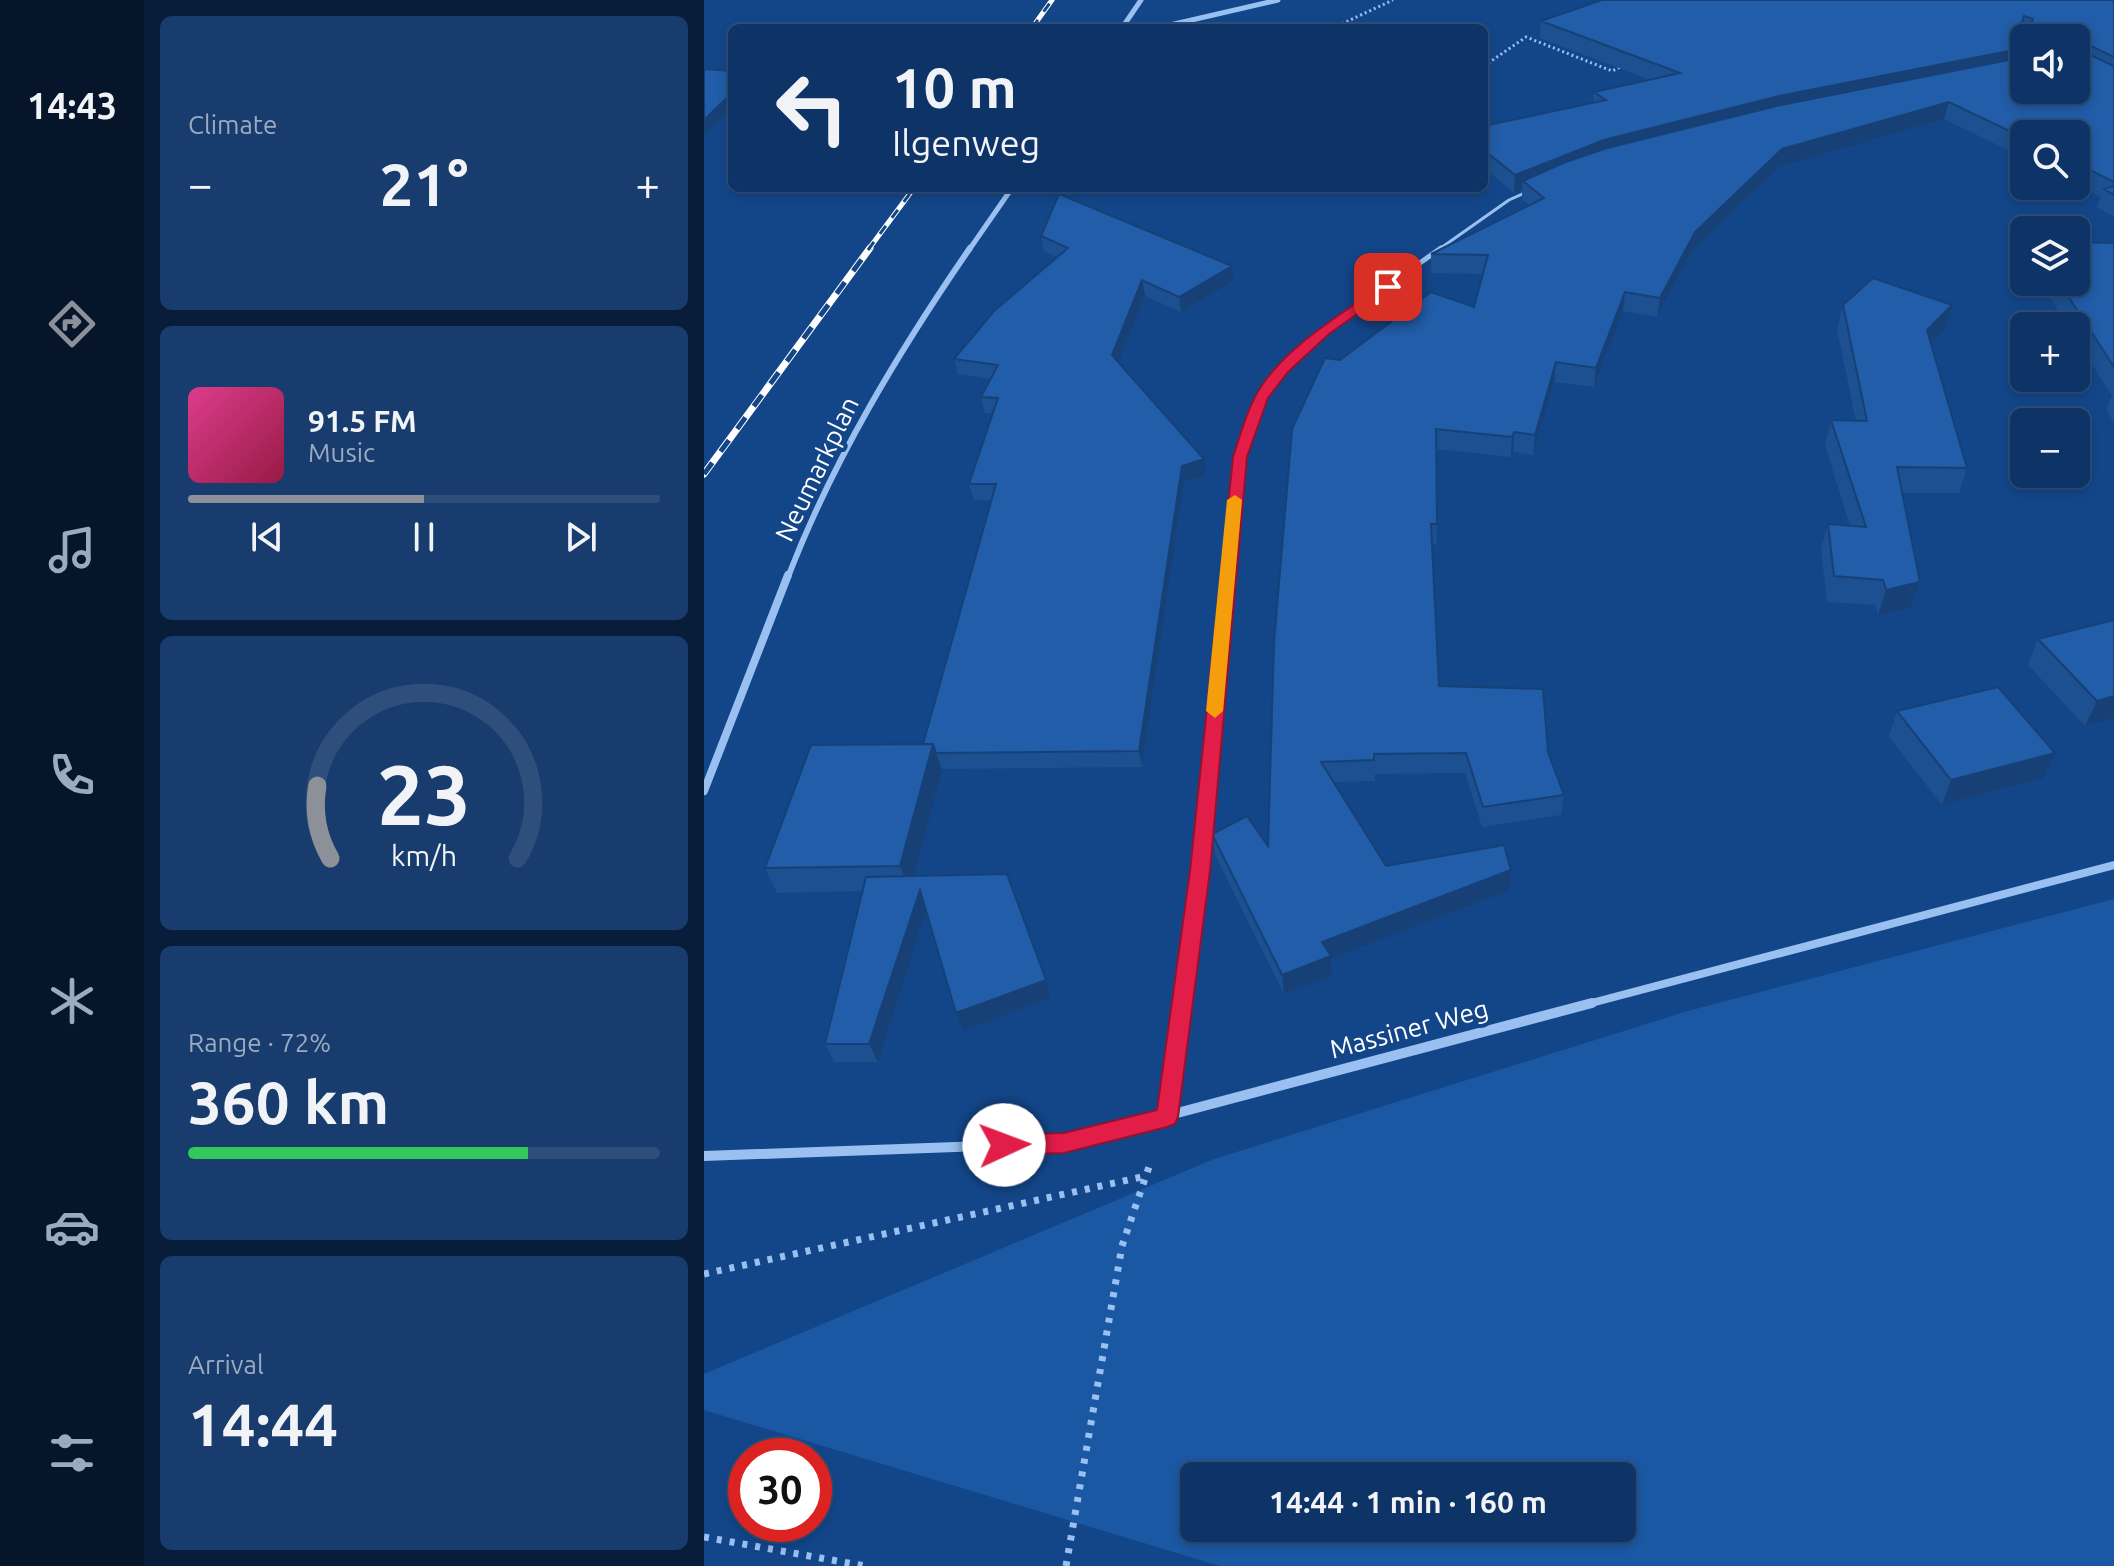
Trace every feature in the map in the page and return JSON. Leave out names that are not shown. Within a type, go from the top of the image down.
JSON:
[{"type":"street","points":[[1125,24],[1141,0]]},
{"type":"street","points":[[1174,24],[1278,0]]},
{"type":"street","name":"Neumarkplan","points":[[704,791],[815,507],[915,328],[1009,192]]},
{"type":"street","name":"Massiner Weg","points":[[704,1156],[1064,1143],[2114,865]]},
{"type":"lane","points":[[1167,1117],[1200,871],[1240,457],[1261,398],[1283,369],[1324,331],[1509,200],[1534,189]]},
{"type":"path","points":[[1342,24],[1393,0]]},
{"type":"path","points":[[1488,63],[1526,37],[1612,71],[1625,66]]},
{"type":"path","points":[[1066,1566],[1122,1246],[1167,1117]]},
{"type":"path","points":[[704,1274],[1146,1176]]},
{"type":"path","points":[[704,1537],[865,1566]]},
{"type":"shaded area","points":[[2114,899],[2114,1566],[1220,1566],[832,1449],[832,1438],[797,1438],[704,1410],[704,1374],[1214,1159],[1688,1011]]},
{"type":"building","points":[[1602,0],[2114,0],[2114,57],[2090,45],[2090,24],[2031,24],[2033,19],[2024,16],[2022,22],[2026,24],[2010,24],[2010,51],[1779,96],[1604,140],[1515,175],[1488,153],[1488,125],[1606,100],[1594,92],[1680,73],[1541,21]]},
{"type":"building","points":[[2090,55],[2114,66],[2114,182],[2090,170],[2090,120],[2010,120],[2010,131],[1949,102],[1782,149],[1695,232],[1660,298],[1625,292],[1596,368],[1556,362],[1535,435],[1514,432],[1512,437],[1436,429],[1437,524],[1431,524],[1439,686],[1543,689],[1548,752],[1564,795],[1483,807],[1466,753],[1374,754],[1374,760],[1321,762],[1386,866],[1504,845],[1511,870],[1322,942],[1331,956],[1282,975],[1212,834],[1247,816],[1268,846],[1274,643],[1292,429],[1325,358],[1340,360],[1431,292],[1474,307],[1488,255],[1431,254],[1544,198],[1523,181],[1607,148],[1781,105],[2010,60],[2010,104],[2090,104]]},
{"type":"building","points":[[704,69],[728,71],[728,97],[704,120]]},
{"type":"building","points":[[2114,186],[2114,195],[2104,189]]},
{"type":"building","points":[[1059,194],[1232,266],[1179,297],[1142,280],[1112,355],[1204,459],[1182,466],[1139,751],[936,753],[933,744],[923,744],[996,484],[969,484],[998,398],[981,397],[998,365],[954,359],[994,311],[1068,248],[1041,236]]},
{"type":"building","points":[[2090,242],[2114,243],[2114,367],[2090,330],[2090,312],[2078,312],[2068,296],[2090,296]]},
{"type":"building","points":[[1873,278],[1952,305],[1927,330],[1967,468],[1897,467],[1920,582],[1886,590],[1883,580],[1834,576],[1828,524],[1866,527],[1831,420],[1867,421],[1843,305]]},
{"type":"building","points":[[2114,620],[2114,696],[2097,701],[2038,639]]},
{"type":"building","points":[[1998,687],[2055,753],[1951,780],[1897,711]]},
{"type":"building","points":[[933,744],[900,866],[765,868],[811,745]]},
{"type":"building","points":[[1007,874],[1046,980],[956,1013],[920,890],[869,1044],[825,1044],[866,877]]},
{"type":"railway","points":[[1035,24],[1052,0]]},
{"type":"railway","points":[[868,250],[911,192]]},
{"type":"railway","points":[[704,474],[870,248]]},
{"type":"slow traffic","points":[[1215,711],[1235,500]]},
{"type":"route","points":[[1004,1145],[1064,1143],[1167,1117],[1200,871],[1240,457],[1261,398],[1283,369],[1324,331],[1388,287]]}]
